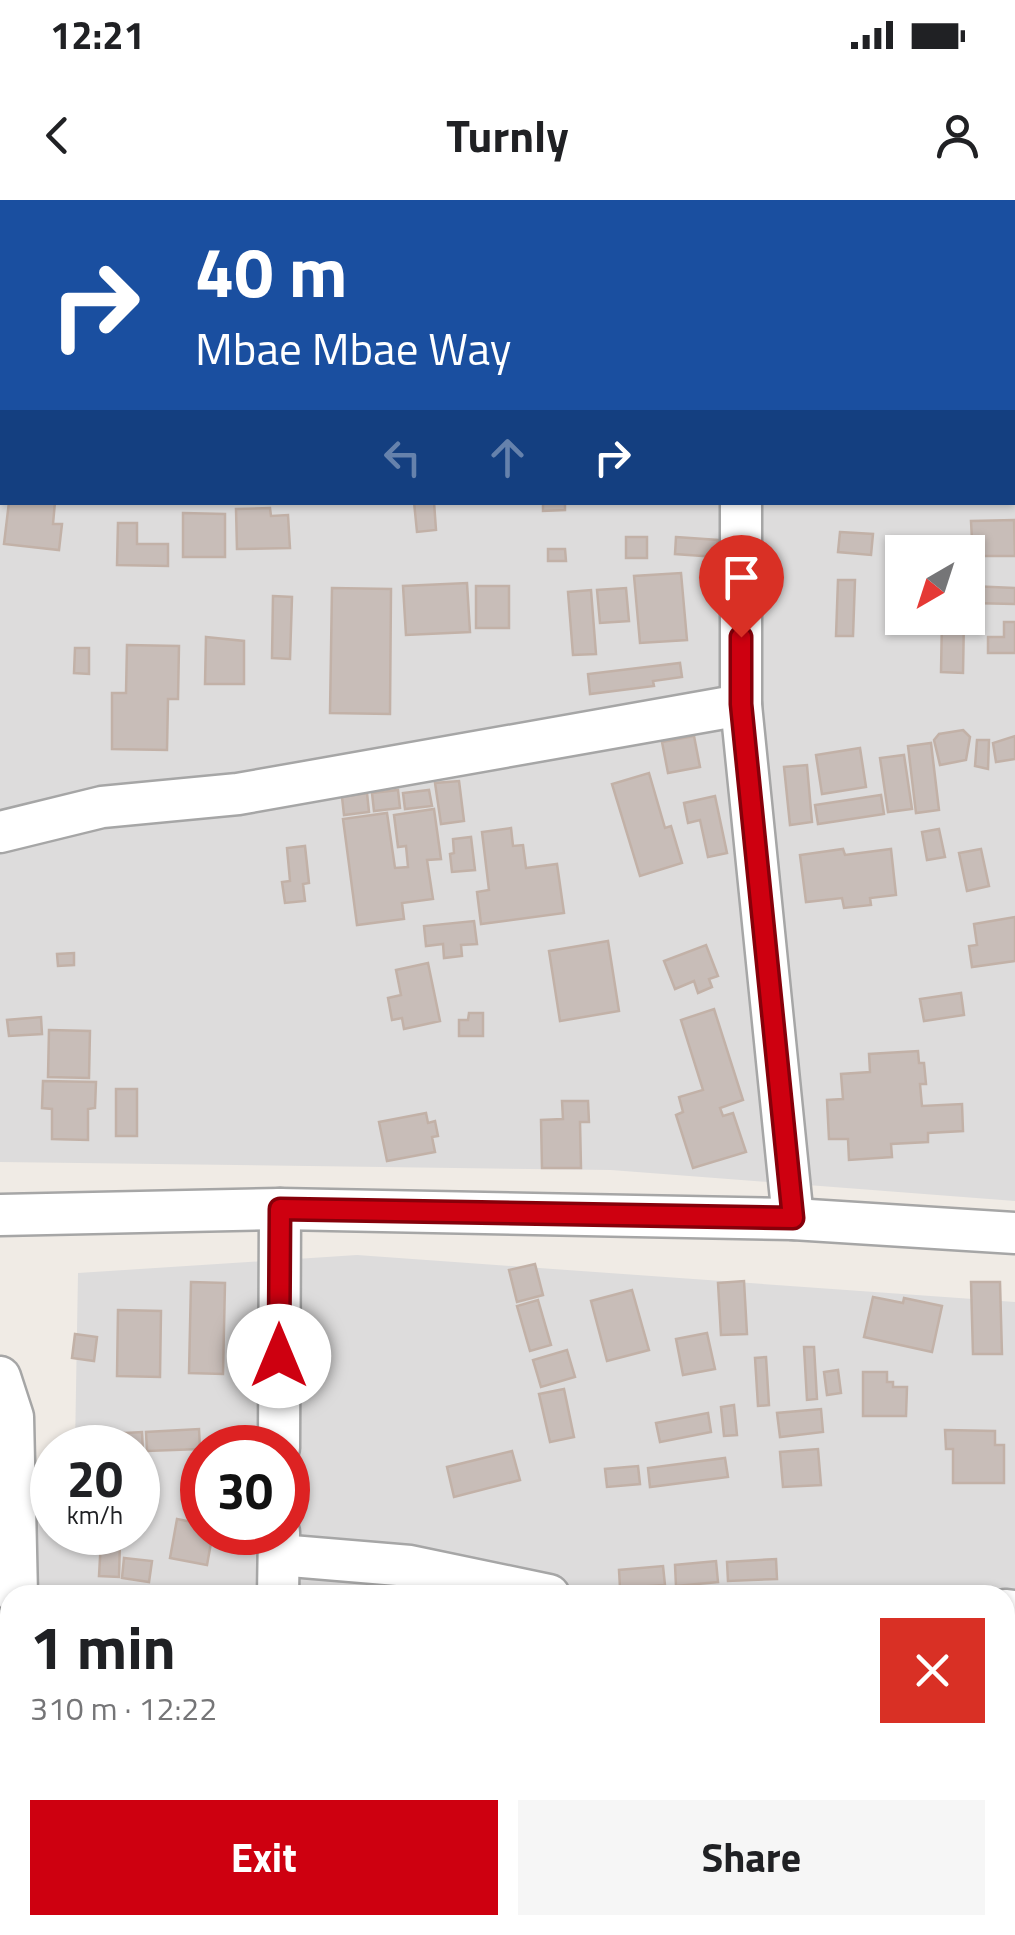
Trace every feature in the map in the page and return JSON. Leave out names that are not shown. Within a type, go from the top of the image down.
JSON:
[{"type":"street","points":[[741,505],[741,704],[793,1218]]},
{"type":"street","points":[[0,832],[102,807],[238,794],[741,704]]},
{"type":"street","points":[[279,1425],[280,1209]]},
{"type":"street","points":[[0,1214],[280,1209],[793,1218],[1015,1232]]},
{"type":"street","points":[[0,1377],[13,1417],[17,1585]]},
{"type":"street","points":[[310,1549],[501,1585]]},
{"type":"street","points":[[278,1585],[279,1555]]},
{"type":"shaded area","points":[[0,505],[1015,505],[1015,1201],[611,1170],[0,1162]]},
{"type":"shaded area","points":[[357,1255],[1015,1302],[1015,1585],[0,1585],[0,1460],[30,1465],[30,1555],[160,1555],[160,1425],[75,1425],[78,1273]]},
{"type":"building","points":[[9,505],[55,505],[53,524],[62,524],[59,550],[4,544]]},
{"type":"building","points":[[414,505],[434,505],[436,530],[417,532]]},
{"type":"building","points":[[543,505],[565,505],[565,510],[543,511]]},
{"type":"building","points":[[270,508],[271,516],[288,515],[290,548],[237,549],[236,509]]},
{"type":"building","points":[[183,513],[225,514],[225,557],[183,557]]},
{"type":"building","points":[[1014,520],[1015,556],[985,556],[985,535],[972,535],[971,521]]},
{"type":"building","points":[[118,523],[137,523],[137,544],[168,544],[168,566],[117,565]]},
{"type":"building","points":[[840,532],[873,534],[871,555],[838,552]]},
{"type":"building","points":[[626,537],[647,537],[647,558],[626,558]]},
{"type":"building","points":[[676,537],[718,540],[716,557],[675,554]]},
{"type":"building","points":[[548,549],[565,549],[566,561],[548,561]]},
{"type":"building","points":[[681,573],[687,640],[640,643],[634,576]]},
{"type":"building","points":[[838,580],[855,580],[853,636],[836,636]]},
{"type":"building","points":[[467,583],[470,632],[406,635],[403,586]]},
{"type":"building","points":[[476,586],[509,586],[509,628],[476,628]]},
{"type":"building","points":[[985,587],[1015,588],[1015,604],[985,603]]},
{"type":"building","points":[[332,588],[391,589],[390,714],[330,713]]},
{"type":"building","points":[[626,588],[629,621],[600,623],[597,590]]},
{"type":"building","points":[[591,590],[596,654],[573,655],[568,592]]},
{"type":"building","points":[[273,596],[292,597],[290,659],[272,658]]},
{"type":"building","points":[[1004,622],[1015,622],[1015,653],[988,653],[988,637],[1004,637]]},
{"type":"building","points":[[942,635],[964,635],[963,673],[941,672]]},
{"type":"building","points":[[206,637],[244,641],[244,684],[205,684]]},
{"type":"building","points":[[127,645],[179,646],[178,699],[168,699],[167,750],[112,749],[112,693],[126,693]]},
{"type":"building","points":[[75,648],[89,648],[89,674],[74,673]]},
{"type":"building","points":[[680,663],[682,677],[653,681],[654,686],[590,694],[588,674]]},
{"type":"building","points":[[963,730],[970,737],[966,760],[940,765],[934,740],[939,734]]},
{"type":"building","points":[[694,736],[700,767],[668,773],[662,742]]},
{"type":"building","points":[[1015,736],[1015,759],[996,762],[993,743]]},
{"type":"building","points":[[977,740],[989,740],[988,769],[975,766]]},
{"type":"building","points":[[931,743],[939,810],[916,813],[908,746]]},
{"type":"building","points":[[860,748],[866,787],[822,794],[816,755]]},
{"type":"building","points":[[904,755],[912,809],[888,812],[880,758]]},
{"type":"building","points":[[807,765],[812,822],[790,825],[784,767]]},
{"type":"building","points":[[649,773],[665,828],[671,826],[682,863],[640,876],[612,784]]},
{"type":"building","points":[[459,781],[464,821],[441,824],[435,783]]},
{"type":"building","points":[[398,790],[400,808],[374,811],[372,793]]},
{"type":"building","points":[[429,790],[432,806],[405,809],[403,793]]},
{"type":"building","points":[[367,793],[369,812],[344,815],[342,797]]},
{"type":"building","points":[[881,795],[884,814],[818,824],[815,805]]},
{"type":"building","points":[[715,796],[727,853],[708,857],[700,820],[688,823],[684,803]]},
{"type":"building","points":[[434,809],[441,859],[427,860],[433,899],[402,903],[404,919],[357,925],[343,819],[387,813],[395,868],[408,867],[406,846],[398,847],[394,815]]},
{"type":"building","points":[[511,828],[513,846],[523,845],[526,868],[557,864],[564,913],[481,924],[477,892],[489,890],[482,832]]},
{"type":"building","points":[[939,829],[945,857],[927,860],[922,832]]},
{"type":"building","points":[[471,837],[475,870],[452,872],[453,839]]},
{"type":"building","points":[[305,846],[309,883],[303,884],[305,901],[285,903],[282,882],[290,881],[287,848]]},
{"type":"building","points":[[843,849],[845,855],[891,849],[896,895],[870,898],[871,905],[844,908],[842,898],[806,902],[800,855]]},
{"type":"building","points":[[981,849],[989,886],[967,891],[959,853]]},
{"type":"building","points":[[1015,917],[1015,961],[972,967],[969,946],[977,945],[974,924]]},
{"type":"building","points":[[474,921],[477,944],[461,945],[462,956],[444,958],[443,944],[426,946],[424,926]]},
{"type":"building","points":[[608,941],[619,1011],[560,1021],[549,951]]},
{"type":"building","points":[[706,945],[718,976],[709,979],[712,987],[698,993],[694,981],[675,989],[664,961]]},
{"type":"building","points":[[74,953],[74,965],[58,966],[57,954]]},
{"type":"building","points":[[428,963],[440,1021],[404,1029],[402,1018],[392,1020],[388,998],[401,995],[396,970]]},
{"type":"building","points":[[961,993],[964,1015],[924,1021],[920,999]]},
{"type":"building","points":[[714,1009],[743,1100],[720,1108],[723,1116],[733,1113],[746,1152],[693,1168],[676,1115],[683,1112],[679,1097],[703,1090],[681,1020]]},
{"type":"building","points":[[469,1013],[483,1013],[483,1036],[459,1036],[459,1020],[468,1020]]},
{"type":"building","points":[[41,1017],[42,1034],[9,1036],[7,1020]]},
{"type":"building","points":[[49,1030],[90,1031],[89,1078],[48,1077]]},
{"type":"building","points":[[918,1051],[919,1063],[924,1063],[926,1084],[920,1084],[922,1106],[962,1104],[963,1131],[928,1133],[928,1142],[891,1144],[892,1157],[849,1160],[848,1139],[829,1139],[827,1100],[843,1099],[841,1074],[870,1072],[869,1054]]},
{"type":"building","points":[[43,1081],[96,1082],[95,1108],[88,1109],[88,1140],[52,1139],[52,1109],[42,1108]]},
{"type":"building","points":[[116,1089],[137,1089],[137,1136],[116,1136]]},
{"type":"building","points":[[562,1101],[588,1101],[589,1122],[580,1122],[581,1168],[542,1168],[541,1120],[563,1119]]},
{"type":"building","points":[[426,1113],[428,1123],[435,1121],[435,1152],[387,1161],[379,1122]]},
{"type":"building","points":[[535,1264],[543,1295],[517,1302],[509,1270]]},
{"type":"building","points":[[744,1281],[747,1334],[721,1335],[718,1283]]},
{"type":"building","points":[[191,1282],[225,1283],[223,1374],[189,1373]]},
{"type":"building","points":[[971,1282],[1000,1282],[1002,1354],[973,1354]]},
{"type":"building","points":[[632,1290],[649,1350],[607,1361],[591,1301]]},
{"type":"building","points":[[873,1297],[903,1303],[904,1298],[942,1306],[932,1352],[864,1337]]},
{"type":"building","points":[[538,1300],[551,1345],[530,1351],[517,1306]]},
{"type":"building","points":[[118,1310],[161,1311],[160,1377],[117,1376]]},
{"type":"building","points":[[707,1333],[715,1369],[683,1375],[676,1339]]},
{"type":"building","points":[[75,1334],[97,1337],[94,1361],[72,1358]]},
{"type":"building","points":[[804,1347],[814,1347],[817,1399],[807,1400]]},
{"type":"building","points":[[567,1350],[575,1377],[541,1387],[533,1360]]},
{"type":"building","points":[[766,1357],[769,1405],[758,1406],[755,1358]]},
{"type":"building","points":[[838,1370],[841,1393],[827,1395],[824,1372]]},
{"type":"building","points":[[863,1372],[887,1372],[887,1382],[893,1382],[893,1387],[907,1387],[906,1416],[863,1416]]},
{"type":"building","points":[[564,1389],[574,1437],[550,1442],[539,1394]]},
{"type":"building","points":[[734,1405],[737,1435],[724,1436],[721,1407]]},
{"type":"building","points":[[821,1409],[823,1432],[780,1437],[777,1413]]},
{"type":"building","points":[[708,1413],[711,1432],[660,1442],[656,1423]]},
{"type":"building","points":[[180,1430],[180,1450],[160,1451],[160,1431]]},
{"type":"building","points":[[945,1430],[995,1431],[995,1445],[1004,1445],[1004,1483],[953,1483],[953,1449],[946,1449]]},
{"type":"building","points":[[818,1449],[821,1485],[783,1487],[780,1452]]},
{"type":"building","points":[[512,1451],[520,1480],[454,1497],[447,1467]]},
{"type":"building","points":[[725,1458],[728,1477],[650,1487],[648,1468]]},
{"type":"building","points":[[638,1466],[640,1484],[607,1487],[605,1469]]},
{"type":"building","points":[[177,1519],[180,1520],[180,1555],[209,1555],[207,1565],[170,1558]]},
{"type":"building","points":[[100,1555],[120,1555],[119,1577],[99,1576]]},
{"type":"building","points":[[124,1558],[152,1561],[149,1582],[122,1578]]},
{"type":"building","points":[[776,1559],[777,1579],[728,1581],[727,1562]]},
{"type":"building","points":[[716,1561],[718,1582],[676,1585],[675,1565]]},
{"type":"building","points":[[663,1566],[665,1585],[620,1585],[619,1570]]},
{"type":"route","points":[[279,1356],[280,1209],[793,1218],[741,704],[741,637]]}]
